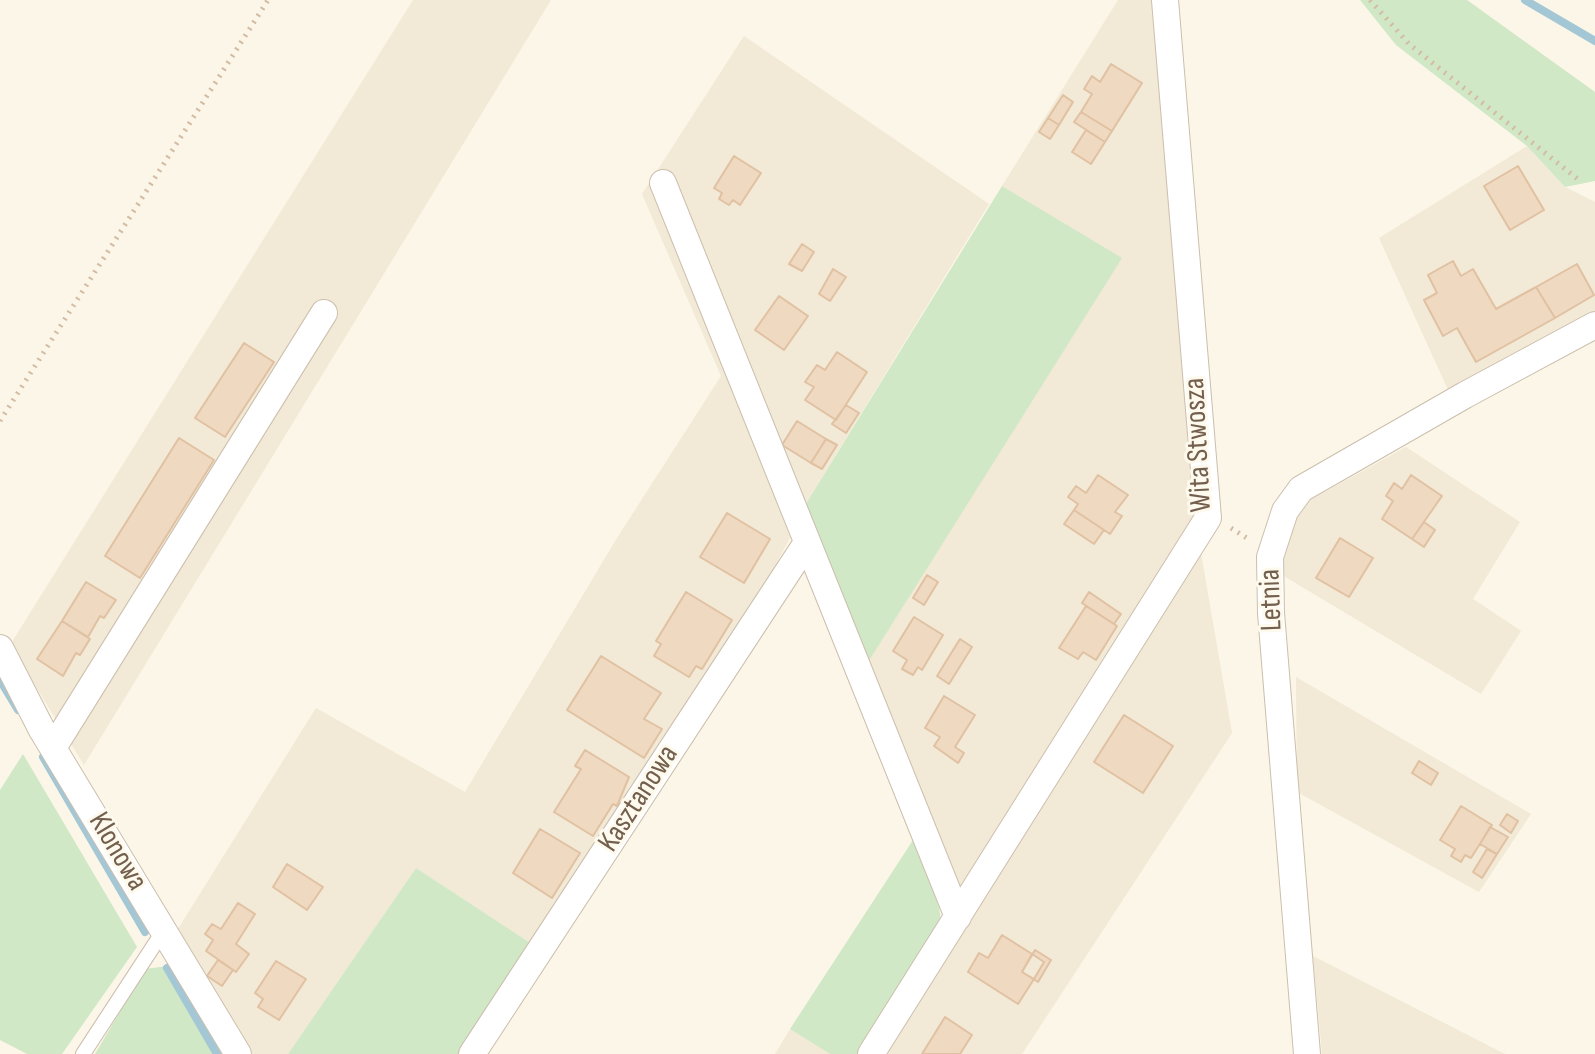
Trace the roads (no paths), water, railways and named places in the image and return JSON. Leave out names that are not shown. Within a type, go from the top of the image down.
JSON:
[{"type":"street","name":"Wita Stwosza","points":[[871,1054],[1208,518],[1165,0]]},
{"type":"street","points":[[663,183],[958,917]]},
{"type":"street","points":[[53,748],[324,313]]},
{"type":"street","name":"Letnia","points":[[1307,1054],[1271,613],[1270,557],[1285,511],[1301,489],[1595,325]]},
{"type":"street","name":"Kasztanowa","points":[[472,1054],[806,544]]},
{"type":"street","name":"Klonowa","points":[[0,648],[53,748],[238,1054]]},
{"type":"lane","points":[[83,1054],[164,930]]},
{"type":"waterway","points":[[1525,0],[1595,41]]},
{"type":"waterway","points":[[0,680],[18,710]]},
{"type":"waterway","points":[[43,757],[145,932]]},
{"type":"waterway","points":[[167,968],[217,1054]]}]
